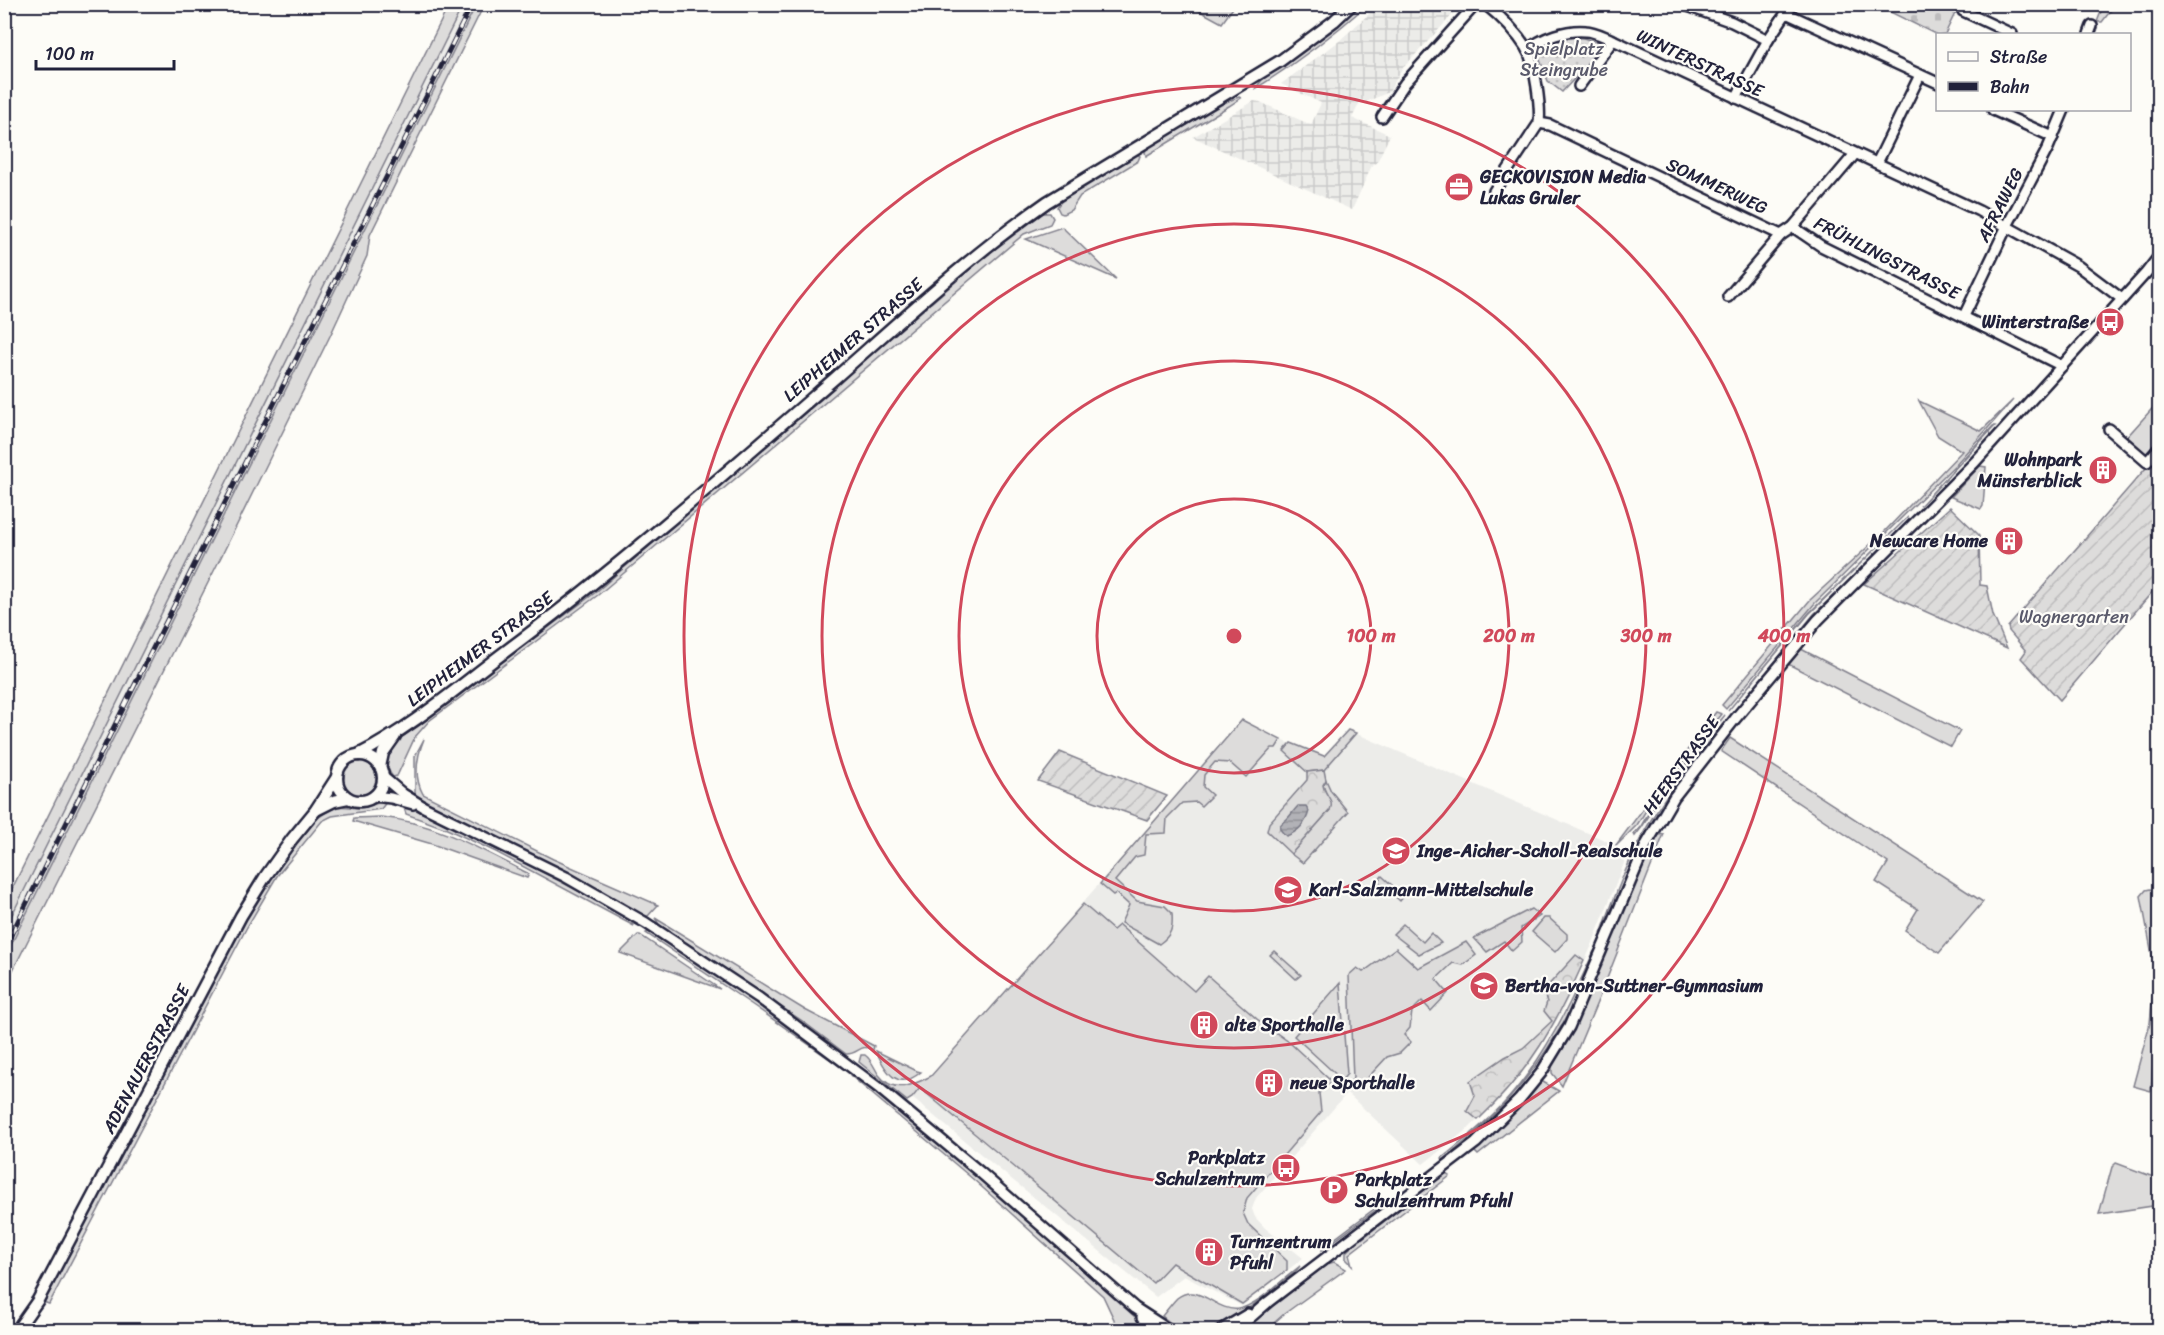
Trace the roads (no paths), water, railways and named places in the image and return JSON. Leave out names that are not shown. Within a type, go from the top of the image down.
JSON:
[{"type":"main road","name":"LEIPHEIMER STRASSE","points":[[358,755],[398,731],[586,590],[729,471],[945,282],[1013,226],[1047,202],[1280,61],[1327,27],[1352,4]]},
{"type":"main road","name":"LEIPHEIMER STRASSE","points":[[382,772],[383,753],[398,731]]},
{"type":"main road","points":[[315,810],[334,801],[348,798],[361,801],[374,796],[381,788],[382,772],[369,757],[358,755],[344,762],[337,777],[339,789],[348,798]]},
{"type":"main road","name":"ADENAUERSTRASSE","points":[[17,1330],[38,1300],[241,916],[272,867],[337,777]]},
{"type":"street","points":[[1382,117],[1405,83],[1476,4]]},
{"type":"street","points":[[1485,4],[1527,50],[1540,104],[1539,123],[1494,191]]},
{"type":"street","points":[[1682,4],[1732,22],[1768,40]]},
{"type":"street","points":[[1736,98],[1768,40],[1789,9],[1936,82]]},
{"type":"street","points":[[1963,11],[2010,33]]},
{"type":"street","name":"WINTERSTRASSE","points":[[1527,50],[1537,42],[1556,35],[1586,31],[1613,40],[1979,211],[2078,266],[2122,299]]},
{"type":"street","name":"WINTERSTRASSE","points":[[1579,86],[1613,40]]},
{"type":"street","points":[[1877,163],[1920,75]]},
{"type":"street","points":[[1995,111],[2053,137]]},
{"type":"street","name":"AFRAWEG","points":[[1964,316],[2053,137],[2064,111]]},
{"type":"street","name":"SOMMERWEG","points":[[1539,123],[1550,124],[1782,235]]},
{"type":"street","points":[[1728,297],[1782,235],[1793,227],[1855,154]]},
{"type":"street","name":"FRÜHLINGSTRASSE","points":[[1793,227],[1821,246],[2062,366]]},
{"type":"street","name":"HEERSTRASSE","points":[[1236,1330],[1268,1302],[1468,1149],[1498,1123],[1519,1100],[1540,1073],[1569,1027],[1646,845],[1674,797],[1735,719],[1818,620],[1920,520],[1989,447],[2160,255]]},
{"type":"street","points":[[2109,429],[2146,462],[2160,447]]},
{"type":"street","points":[[382,772],[403,794],[424,807],[566,878],[645,922],[759,998],[880,1089],[981,1173],[1135,1308],[1168,1330]]},
{"type":"street","points":[[374,796],[424,807]]},
{"type":"street","name":"HEERSTRASSE","points":[[1221,1330],[1268,1302]]},
{"type":"street","points":[[1135,1308],[1153,1330]]},
{"type":"railway","points":[[4,949],[472,4]]},
{"type":"place","name":"GECKOVISION Media Lukas Gruler","points":[[1459,187]]},
{"type":"place","name":"Winterstraße","points":[[2110,322]]},
{"type":"place","name":"Wohnpark Münsterblick","points":[[2103,470]]},
{"type":"place","name":"Newcare Home","points":[[2009,541]]},
{"type":"place","name":"Inge-Aicher-Scholl-Realschule","points":[[1396,851]]},
{"type":"place","name":"Karl-Salzmann-Mittelschule","points":[[1288,890]]},
{"type":"place","name":"Bertha-von-Suttner-Gymnasium","points":[[1484,986]]},
{"type":"place","name":"alte Sporthalle","points":[[1204,1025]]},
{"type":"place","name":"neue Sporthalle","points":[[1269,1083]]},
{"type":"place","name":"Parkplatz Schulzentrum","points":[[1286,1168]]},
{"type":"place","name":"Parkplatz Schulzentrum Pfuhl","points":[[1334,1190]]},
{"type":"place","name":"Turnzentrum Pfuhl","points":[[1209,1252]]},
{"type":"park label","name":"Spielplatz Steingrube","points":[[1564,59]]},
{"type":"park label","name":"Wagnergarten","points":[[2074,617]]}]
